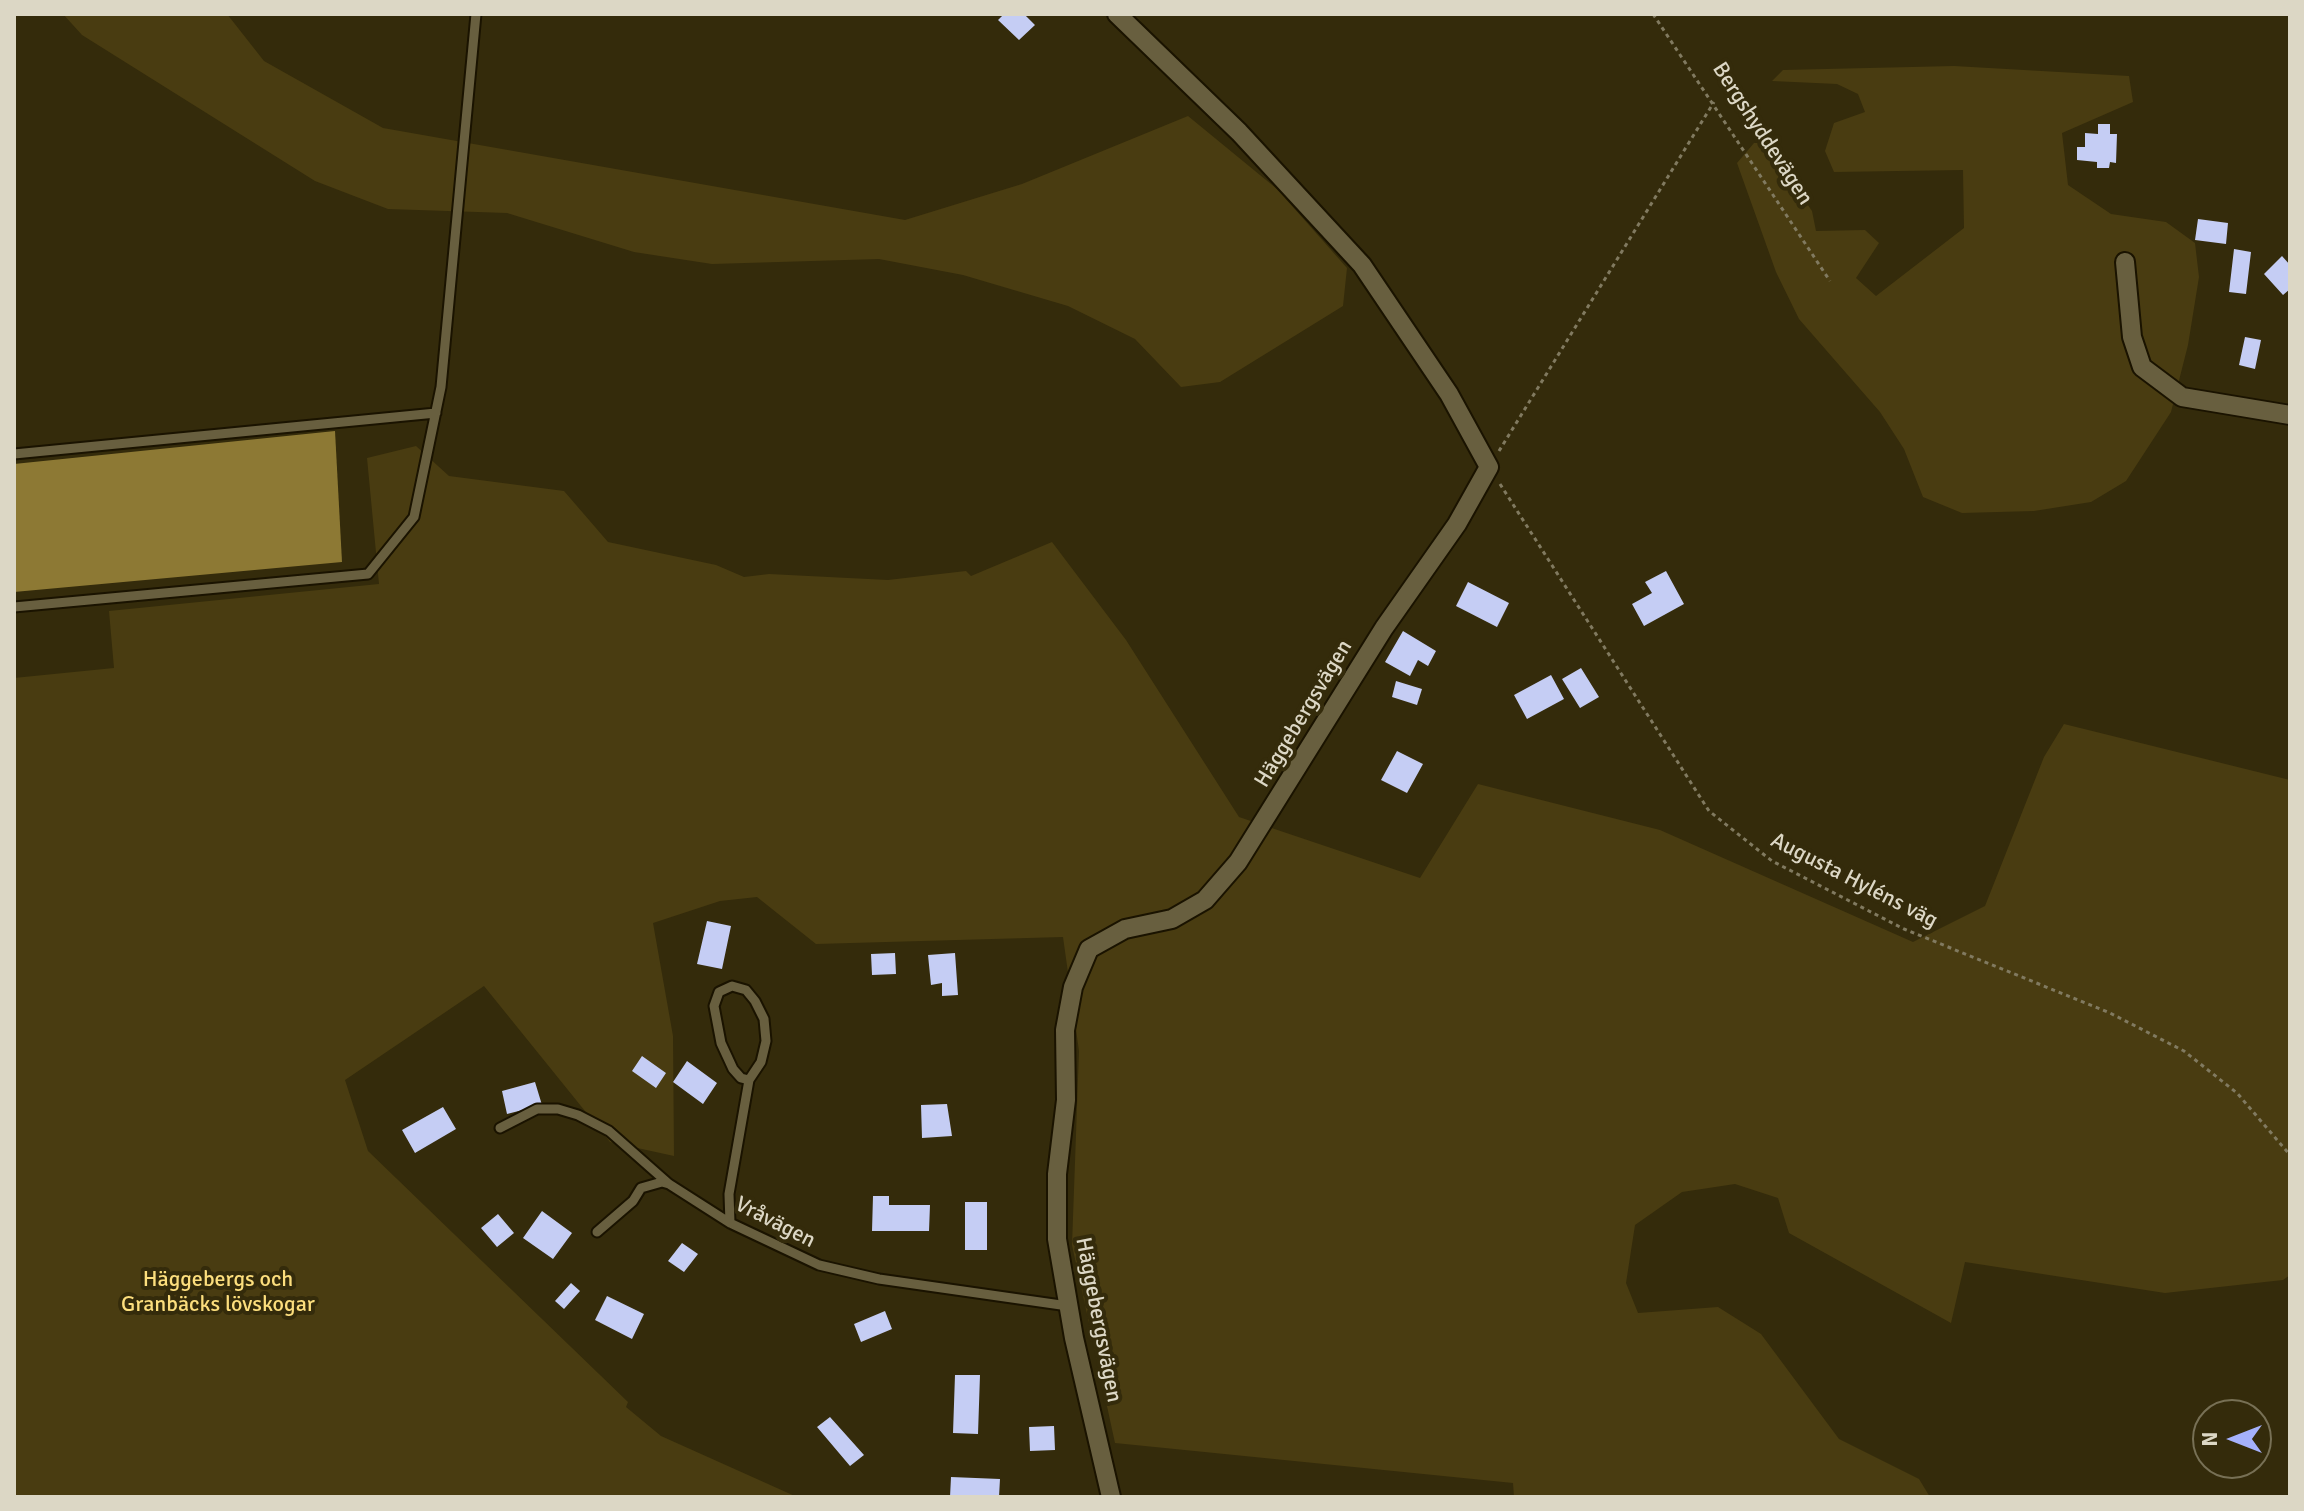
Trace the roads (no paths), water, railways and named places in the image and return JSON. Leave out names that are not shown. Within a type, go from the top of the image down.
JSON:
[{"type":"street","name":"Häggebergsvägen","points":[[1111,1497],[1068,1306],[1057,1239],[1057,1174],[1066,1100],[1065,1030],[1073,987],[1089,949],[1125,929],[1172,919],[1205,900],[1238,862],[1384,628],[1457,524],[1489,467],[1449,394],[1362,265],[1239,132],[1117,14]]},
{"type":"street","points":[[2125,262],[2132,337],[2142,367],[2182,397],[2290,415]]},
{"type":"lane","points":[[14,607],[368,574],[414,517],[436,413],[476,14]]},
{"type":"lane","points":[[14,454],[436,413]]},
{"type":"lane","points":[[730,1223],[729,1194],[749,1080],[761,1062],[766,1041],[764,1019],[746,990],[732,986],[719,992],[714,1006],[721,1043],[733,1069],[741,1078],[749,1080]]},
{"type":"lane","name":"Vråvägen","points":[[500,1128],[537,1109],[558,1109],[578,1115],[609,1131],[669,1184],[730,1223],[836,1270],[1068,1306]]},
{"type":"lane","points":[[597,1232],[633,1201],[641,1188],[662,1182],[669,1184]]},
{"type":"park label","name":"Häggebergs och Granbäcks lövskogar","points":[[218,1292]]}]
